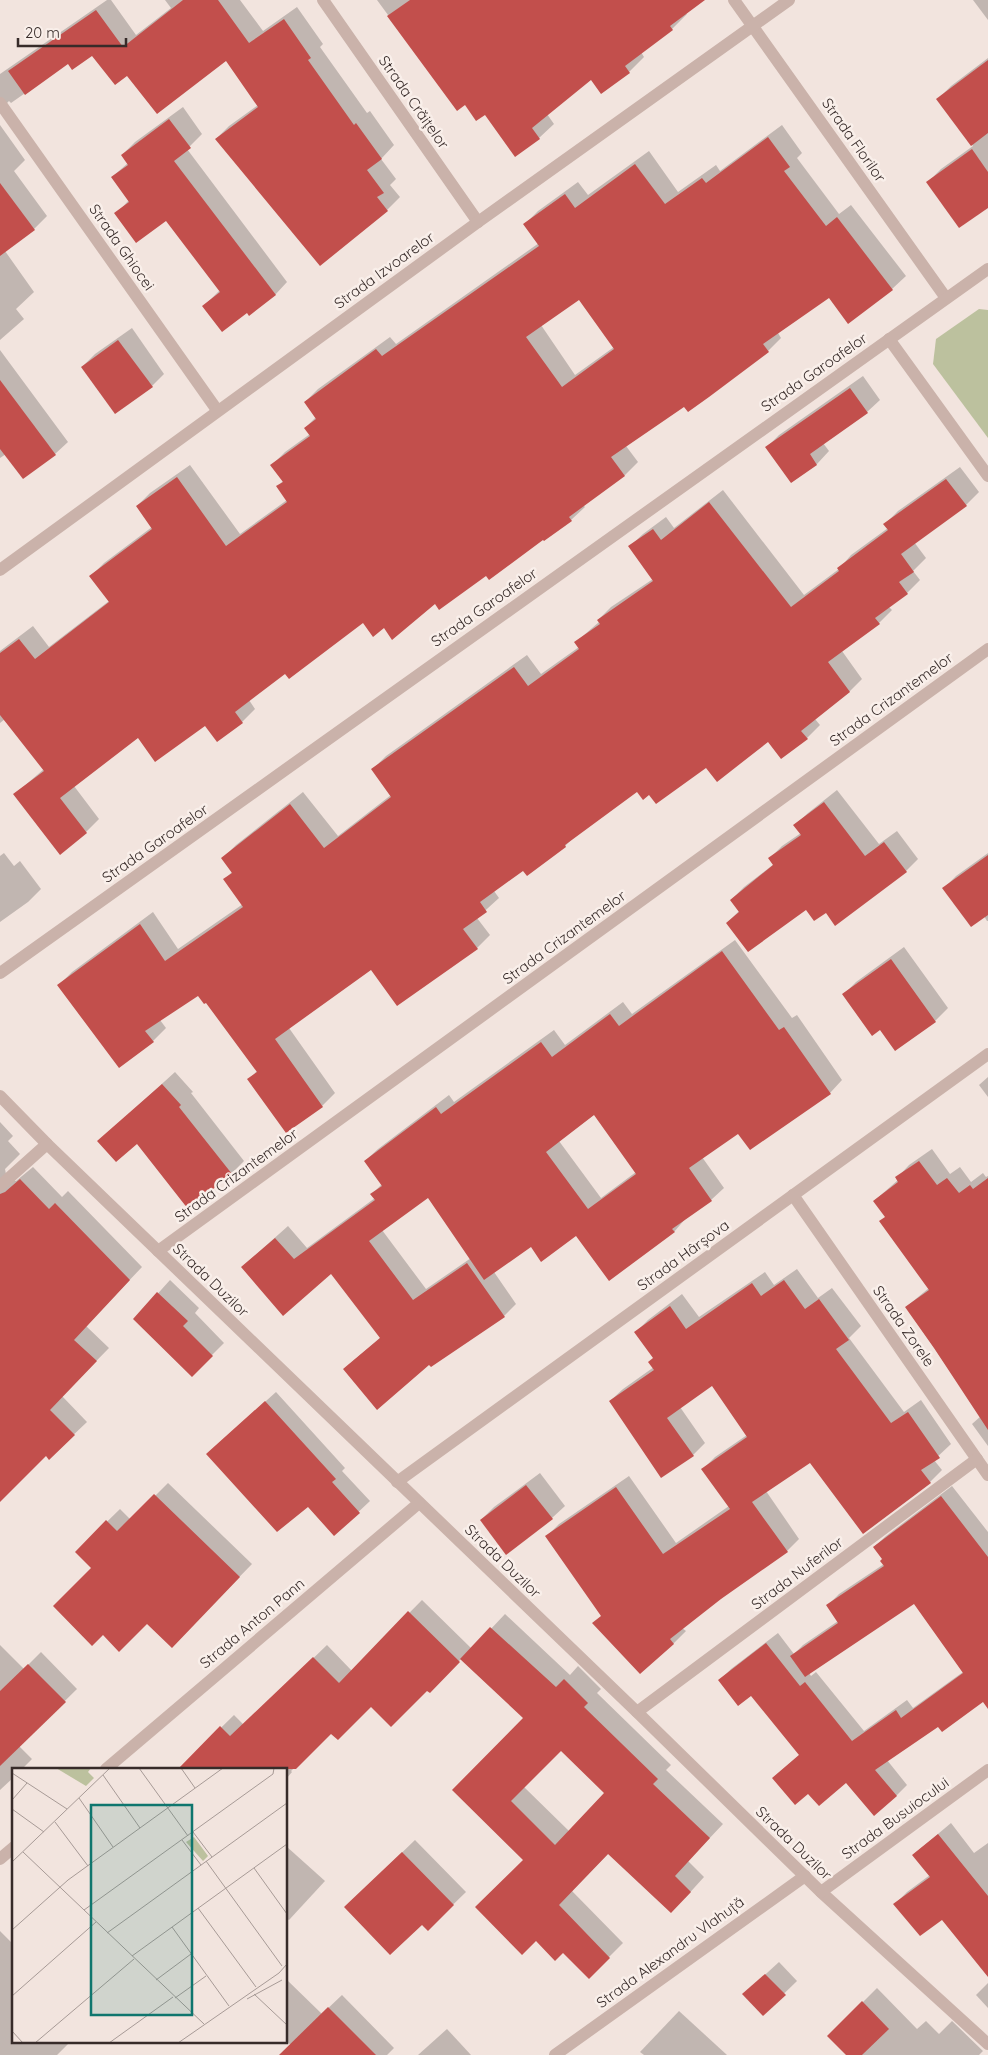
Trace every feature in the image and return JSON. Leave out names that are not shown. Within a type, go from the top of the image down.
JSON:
[{"type":"street","name":"Strada Crăițelor","points":[[323,0],[478,222]]},
{"type":"street","name":"Strada Florilor","points":[[734,0],[946,298]]},
{"type":"street","name":"Strada Izvoarelor","points":[[0,570],[217,410],[789,0]]},
{"type":"street","name":"Strada Ghiocei","points":[[0,102],[217,410]]},
{"type":"street","name":"Strada Garoafelor","points":[[0,973],[988,269]]},
{"type":"street","points":[[889,339],[988,476]]},
{"type":"street","name":"Strada Crizantemelor","points":[[158,1251],[988,650]]},
{"type":"street","name":"Strada Hârșova","points":[[397,1482],[988,1054]]},
{"type":"street","name":"Strada Duzilor","points":[[0,1096],[47,1144],[637,1712],[821,1892],[988,2044]]},
{"type":"street","points":[[0,1186],[47,1144]]},
{"type":"street","name":"Strada Zorele","points":[[793,1195],[988,1475]]},
{"type":"street","name":"Strada Nuferilor","points":[[637,1712],[977,1459]]},
{"type":"street","name":"Strada Anton Pann","points":[[107,1768],[419,1502]]},
{"type":"street","name":"Strada Busuiocului","points":[[821,1892],[988,1770]]},
{"type":"street","points":[[0,1859],[12,1849]]},
{"type":"street","name":"Strada Alexandru Vlahuță","points":[[555,2055],[805,1876]]},
{"type":"green space","points":[[979,309],[988,310],[988,438],[933,364],[936,339]]},
{"type":"building","points":[[183,0],[218,0],[249,43],[284,19],[311,58],[308,60],[354,125],[356,123],[382,159],[367,170],[384,193],[377,197],[388,211],[320,266],[215,139],[258,107],[226,61],[157,114],[127,76],[115,85],[92,56],[72,70],[68,64],[25,95],[8,71],[96,10],[123,47]]},
{"type":"building","points":[[410,0],[705,0],[670,26],[673,30],[625,66],[630,73],[601,94],[591,80],[532,128],[540,139],[515,157],[485,115],[476,121],[465,105],[457,111],[387,16]]},
{"type":"building","points":[[988,60],[988,133],[971,146],[936,99]]},
{"type":"building","points":[[169,119],[191,148],[174,161],[276,295],[249,316],[247,313],[222,332],[202,306],[220,292],[166,221],[136,243],[114,213],[129,202],[111,177],[128,165],[121,155]]},
{"type":"building","points":[[768,137],[790,167],[784,171],[826,226],[837,217],[893,290],[848,324],[829,298],[763,344],[769,352],[709,397],[688,412],[684,407],[611,457],[625,476],[569,517],[572,521],[489,580],[486,576],[439,610],[435,604],[392,640],[384,628],[373,637],[363,623],[289,679],[285,674],[235,712],[243,723],[217,742],[205,726],[155,762],[138,738],[60,798],[87,833],[60,855],[13,794],[44,771],[0,715],[0,653],[19,639],[35,659],[109,602],[89,576],[152,529],[136,506],[177,477],[226,546],[287,502],[276,486],[283,482],[270,465],[310,436],[304,428],[316,419],[304,402],[376,349],[382,356],[539,246],[523,224],[565,194],[575,208],[635,164],[665,204],[702,178],[706,183]],"holes":[[[579,300],[614,349],[562,387],[526,337]]]},
{"type":"building","points":[[972,149],[988,172],[988,208],[959,228],[926,182]]},
{"type":"building","points":[[0,183],[35,230],[0,256]]},
{"type":"building","points":[[118,340],[153,387],[115,414],[81,367]]},
{"type":"building","points":[[0,380],[56,455],[23,479],[0,449]]},
{"type":"building","points":[[850,388],[868,413],[810,454],[817,465],[791,483],[765,447]]},
{"type":"building","points":[[946,479],[967,506],[901,554],[914,572],[899,582],[908,594],[875,618],[880,624],[828,662],[850,692],[801,731],[808,739],[781,759],[768,742],[717,782],[706,768],[656,804],[649,795],[643,800],[637,792],[565,845],[566,847],[527,876],[523,871],[480,902],[487,912],[463,929],[478,949],[397,1006],[371,970],[275,1039],[323,1107],[286,1133],[247,1079],[257,1072],[206,1003],[204,1004],[198,996],[145,1031],[154,1042],[119,1068],[57,985],[140,924],[165,961],[243,907],[223,879],[232,873],[221,858],[290,804],[324,848],[391,797],[371,769],[514,667],[528,686],[579,649],[574,642],[600,624],[597,620],[653,581],[628,546],[653,529],[661,540],[709,502],[791,607],[839,571],[837,568],[888,530],[883,524]]},
{"type":"building","points":[[824,802],[865,856],[884,842],[907,872],[835,926],[826,913],[814,921],[806,910],[748,952],[726,923],[739,912],[730,900],[773,865],[768,858],[801,835],[793,825]]},
{"type":"building","points":[[988,855],[988,915],[971,927],[942,888]]},
{"type":"building","points":[[722,951],[779,1030],[784,1027],[831,1094],[750,1150],[738,1134],[689,1168],[712,1201],[672,1229],[675,1232],[609,1281],[576,1236],[541,1262],[531,1247],[484,1280],[428,1198],[369,1241],[413,1300],[467,1263],[505,1317],[431,1367],[429,1365],[377,1410],[343,1369],[380,1338],[331,1274],[283,1316],[241,1267],[275,1238],[294,1259],[375,1200],[370,1194],[382,1186],[364,1161],[436,1107],[441,1114],[541,1042],[552,1057],[610,1014],[619,1026]],"holes":[[[594,1115],[636,1174],[588,1209],[546,1152]]]},
{"type":"building","points":[[891,959],[936,1022],[895,1051],[880,1030],[872,1036],[842,994]]},
{"type":"building","points":[[162,1084],[181,1105],[179,1107],[232,1174],[188,1209],[137,1144],[116,1162],[97,1141]]},
{"type":"building","points":[[919,1161],[937,1185],[947,1178],[959,1193],[970,1185],[973,1189],[988,1178],[988,1430],[905,1307],[929,1290],[879,1221],[885,1217],[873,1201],[898,1182],[895,1177]]},
{"type":"building","points":[[20,1179],[49,1209],[55,1203],[130,1280],[74,1340],[97,1361],[50,1410],[75,1435],[49,1460],[46,1456],[0,1502],[0,1194]]},
{"type":"building","points":[[784,1280],[805,1309],[819,1299],[849,1340],[836,1349],[891,1423],[908,1412],[940,1458],[921,1470],[931,1483],[863,1534],[810,1463],[752,1502],[788,1552],[721,1599],[670,1639],[674,1644],[640,1674],[592,1623],[601,1616],[545,1536],[616,1487],[663,1554],[730,1509],[701,1469],[747,1437],[712,1386],[667,1418],[694,1456],[661,1478],[609,1401],[654,1370],[648,1362],[653,1358],[634,1332],[670,1306],[686,1329],[752,1283],[761,1296]]},
{"type":"building","points":[[157,1292],[188,1321],[183,1326],[213,1356],[192,1377],[133,1319]]},
{"type":"building","points":[[265,1401],[336,1479],[332,1482],[360,1513],[334,1536],[308,1507],[277,1532],[206,1454]]},
{"type":"building","points":[[526,1485],[553,1519],[506,1555],[480,1520]]},
{"type":"building","points":[[154,1494],[240,1577],[172,1648],[147,1624],[119,1652],[103,1635],[92,1646],[53,1606],[91,1568],[75,1552],[106,1520],[117,1531]]},
{"type":"building","points":[[941,1496],[988,1557],[988,1709],[983,1702],[942,1732],[938,1727],[875,1770],[897,1796],[874,1816],[846,1783],[819,1806],[808,1794],[795,1805],[772,1778],[799,1755],[751,1696],[738,1706],[718,1680],[766,1643],[800,1686],[805,1682],[852,1741],[896,1710],[901,1718],[963,1673],[914,1604],[805,1677],[790,1656],[838,1623],[826,1605],[884,1566],[880,1561],[882,1559],[873,1547]]},
{"type":"building","points":[[408,1611],[460,1662],[430,1693],[427,1691],[391,1727],[371,1707],[338,1740],[331,1734],[296,1769],[179,1768],[220,1726],[230,1736],[313,1657],[339,1683]]},
{"type":"building","points":[[490,1627],[556,1687],[564,1679],[588,1703],[584,1707],[658,1779],[653,1784],[710,1838],[675,1876],[691,1892],[671,1913],[608,1854],[559,1905],[610,1958],[589,1979],[563,1953],[555,1961],[536,1941],[522,1955],[475,1907],[523,1860],[452,1790],[523,1718],[460,1659]],"holes":[[[561,1751],[604,1793],[555,1845],[511,1801]]]},
{"type":"building","points":[[28,1664],[66,1702],[0,1766],[0,1691]]},
{"type":"building","points":[[938,1834],[988,1896],[988,1977],[942,1920],[920,1936],[893,1904],[930,1877],[912,1855]]},
{"type":"building","points":[[402,1852],[454,1905],[428,1931],[422,1925],[390,1955],[344,1907]]},
{"type":"building","points":[[765,1974],[786,1995],[763,2016],[742,1994]]},
{"type":"building","points":[[862,2001],[889,2029],[862,2055],[846,2055],[827,2036]]},
{"type":"building","points":[[328,2007],[376,2055],[279,2055]]}]
